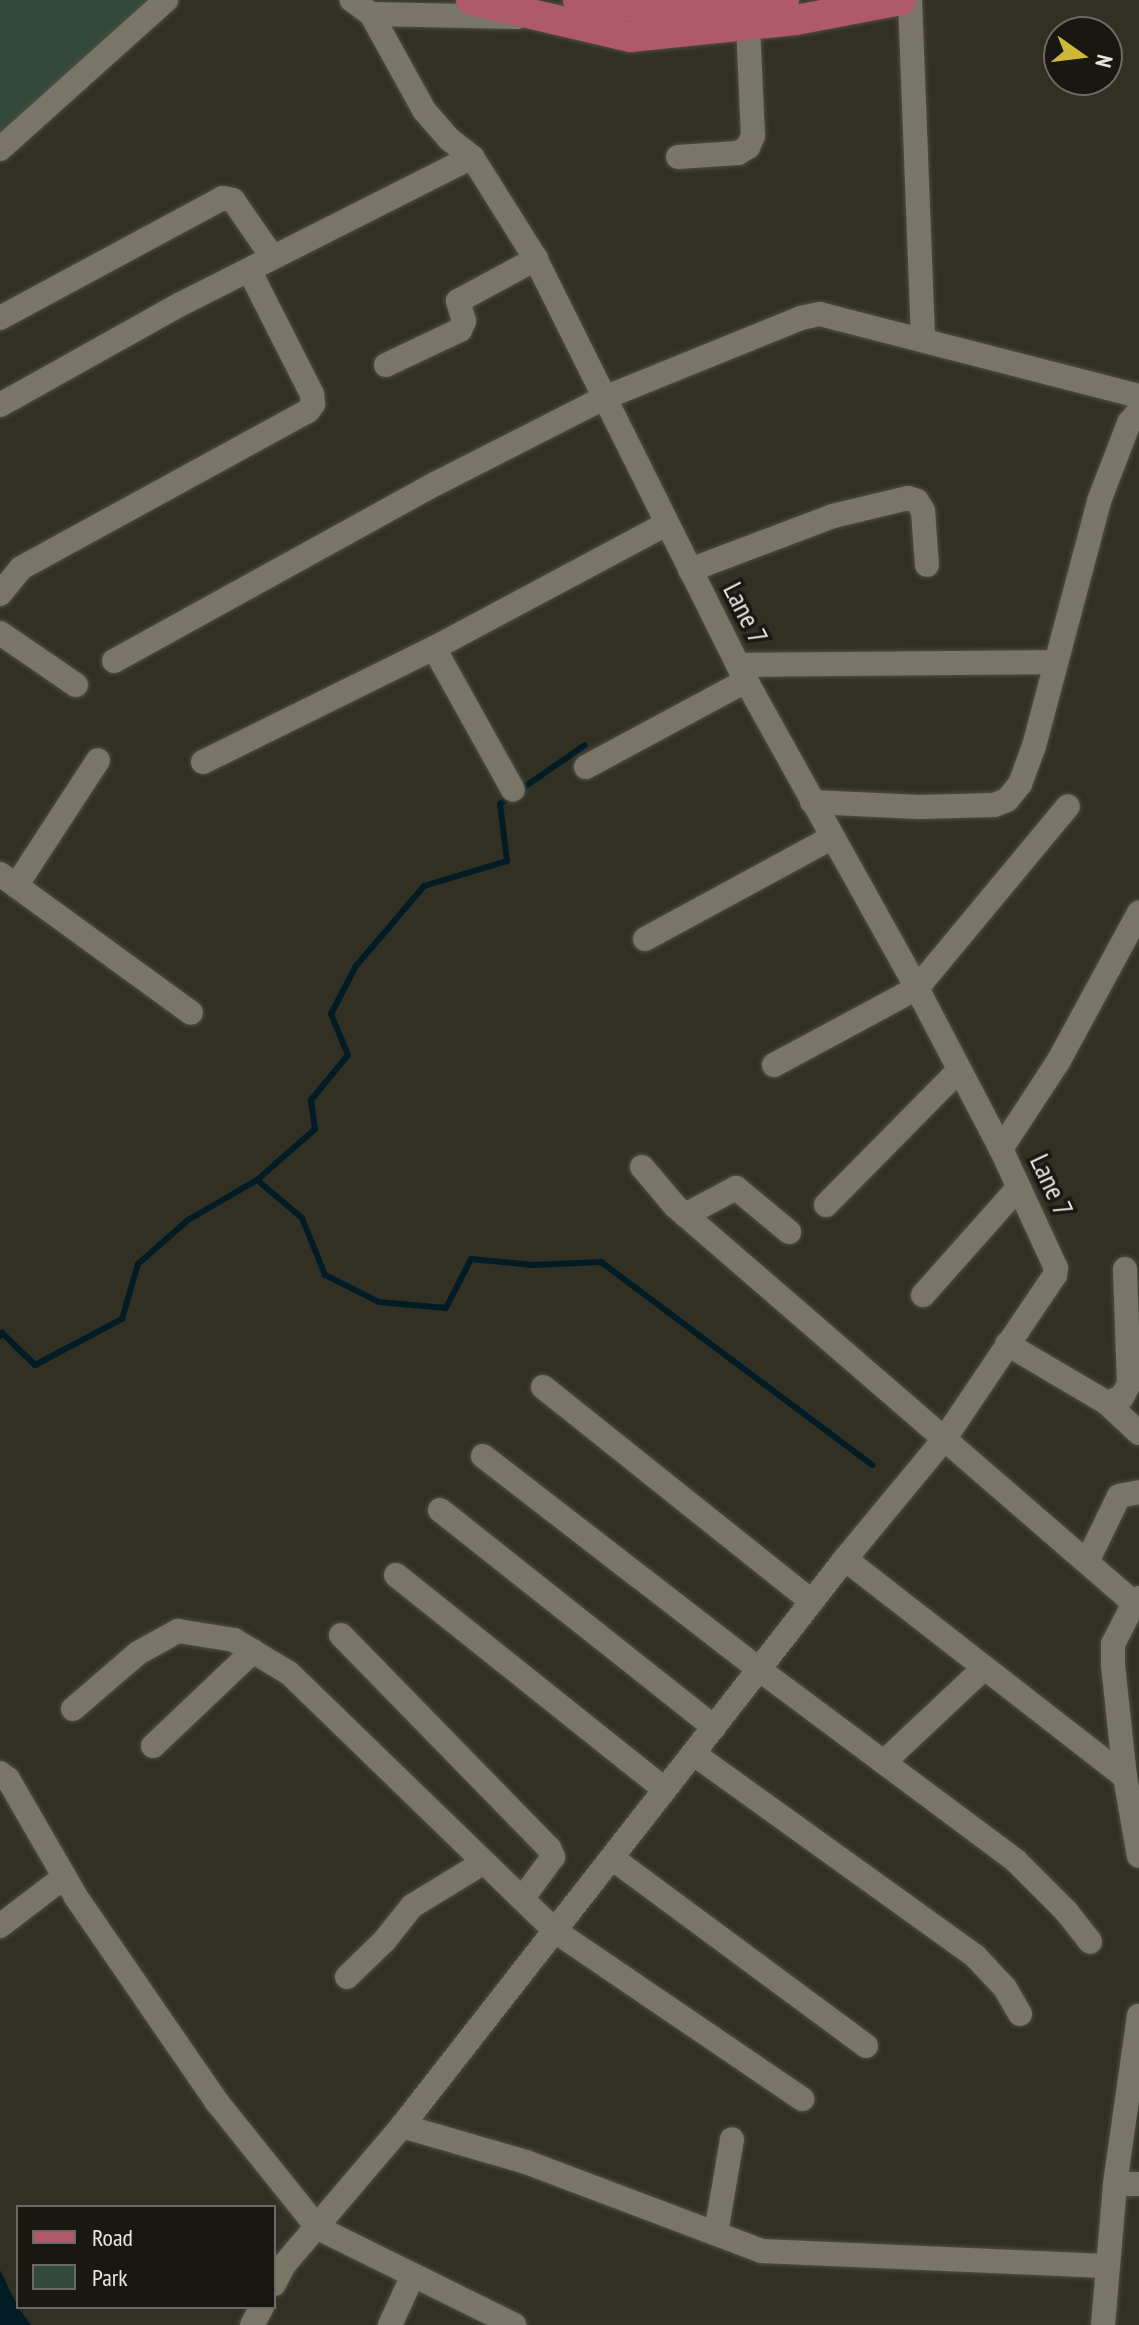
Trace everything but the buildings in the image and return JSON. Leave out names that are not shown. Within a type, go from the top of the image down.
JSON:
[{"type":"main road","points":[[471,0],[531,17],[630,37],[748,26],[791,7]]},
{"type":"main road","points":[[578,0],[667,11],[901,0]]},
{"type":"street","points":[[0,149],[166,0]]},
{"type":"street","points":[[910,0],[923,340]]},
{"type":"street","points":[[361,7],[531,17]]},
{"type":"street","name":"Lane 7","points":[[361,7],[424,110],[449,139],[472,157],[536,259],[742,673],[917,988],[1001,1149],[1054,1259],[1055,1275],[1007,1344]]},
{"type":"street","points":[[678,157],[738,153],[748,147],[753,136],[748,26]]},
{"type":"street","points":[[0,405],[249,270],[472,157]]},
{"type":"street","points":[[0,318],[223,198],[233,200],[273,258]]},
{"type":"street","points":[[386,365],[460,330],[464,321],[458,301],[536,259]]},
{"type":"street","points":[[0,594],[21,568],[308,411],[313,404],[312,394],[249,270]]},
{"type":"street","points":[[114,661],[437,483],[604,398],[801,318],[820,314],[1139,396]]},
{"type":"street","points":[[812,802],[919,807],[994,805],[1007,800],[1020,784],[1034,746],[1099,501],[1129,423],[1139,411]]},
{"type":"street","points":[[690,570],[833,516],[908,498],[917,501],[923,511],[927,565]]},
{"type":"street","points":[[203,762],[434,648],[666,524]]},
{"type":"street","points":[[0,633],[76,685]]},
{"type":"street","points":[[434,648],[513,790]]},
{"type":"street","points":[[586,767],[742,673],[1056,662]]},
{"type":"street","points":[[98,760],[8,880],[191,1013]]},
{"type":"street","points":[[774,1065],[917,988],[1068,806]]},
{"type":"street","points":[[645,939],[831,838]]},
{"type":"street","points":[[1001,1149],[1058,1062],[1136,924]]},
{"type":"street","points":[[826,1205],[959,1070]]},
{"type":"street","points":[[642,1167],[685,1215],[1087,1562],[1137,1600],[1113,1644],[1125,1777],[1139,1844]]},
{"type":"street","points":[[923,1295],[1019,1187]]},
{"type":"street","points":[[685,1215],[736,1188],[789,1232]]},
{"type":"street","points":[[1107,1403],[1122,1397],[1129,1384],[1125,1269]]},
{"type":"street","points":[[276,2280],[283,2266],[402,2126],[845,1559],[945,1438],[1007,1344],[1107,1403],[1139,1433]]},
{"type":"street","points":[[543,1387],[812,1602]]},
{"type":"street","points":[[483,1456],[760,1670],[1016,1861],[1066,1911],[1090,1942]]},
{"type":"street","points":[[1087,1562],[1119,1496],[1139,1492]]},
{"type":"street","points":[[440,1510],[714,1727]]},
{"type":"street","points":[[845,1559],[1125,1777]]},
{"type":"street","points":[[396,1575],[665,1790]]},
{"type":"street","points":[[73,1709],[138,1653],[178,1631],[234,1640],[289,1673],[555,1931],[802,2099]]},
{"type":"street","points":[[341,1635],[549,1848],[553,1857],[522,1899]]},
{"type":"street","points":[[153,1746],[253,1651]]},
{"type":"street","points":[[884,1762],[984,1668]]},
{"type":"street","points":[[694,1754],[976,1957],[1005,1988],[1020,2014]]},
{"type":"street","points":[[0,1773],[8,1779],[64,1877],[217,2102],[318,2228],[514,2325]]},
{"type":"street","points":[[612,1858],[866,2046]]},
{"type":"street","points":[[347,1977],[385,1940],[412,1906],[484,1862]]},
{"type":"street","points":[[0,1926],[64,1877]]},
{"type":"street","points":[[1103,2325],[1106,2266],[1127,2184],[1139,2016]]},
{"type":"street","points":[[402,2126],[526,2162],[762,2251],[1106,2266]]},
{"type":"street","points":[[716,2233],[732,2139]]},
{"type":"street","points":[[390,2325],[413,2275]]},
{"type":"green space","points":[[0,0],[151,0],[0,139]]},
{"type":"water","points":[[0,2270],[16,2309],[19,2309],[31,2325],[0,2325]]},
{"type":"waterway","points":[[257,1180],[315,1129],[311,1100],[348,1055],[331,1014],[356,966],[424,886],[507,861],[500,804],[585,745]]},
{"type":"waterway","points":[[0,1336],[2,1333],[35,1365],[122,1319],[138,1264],[188,1220],[257,1180],[302,1218],[325,1275],[379,1302],[446,1308],[471,1259],[533,1265],[601,1262],[872,1465]]}]
